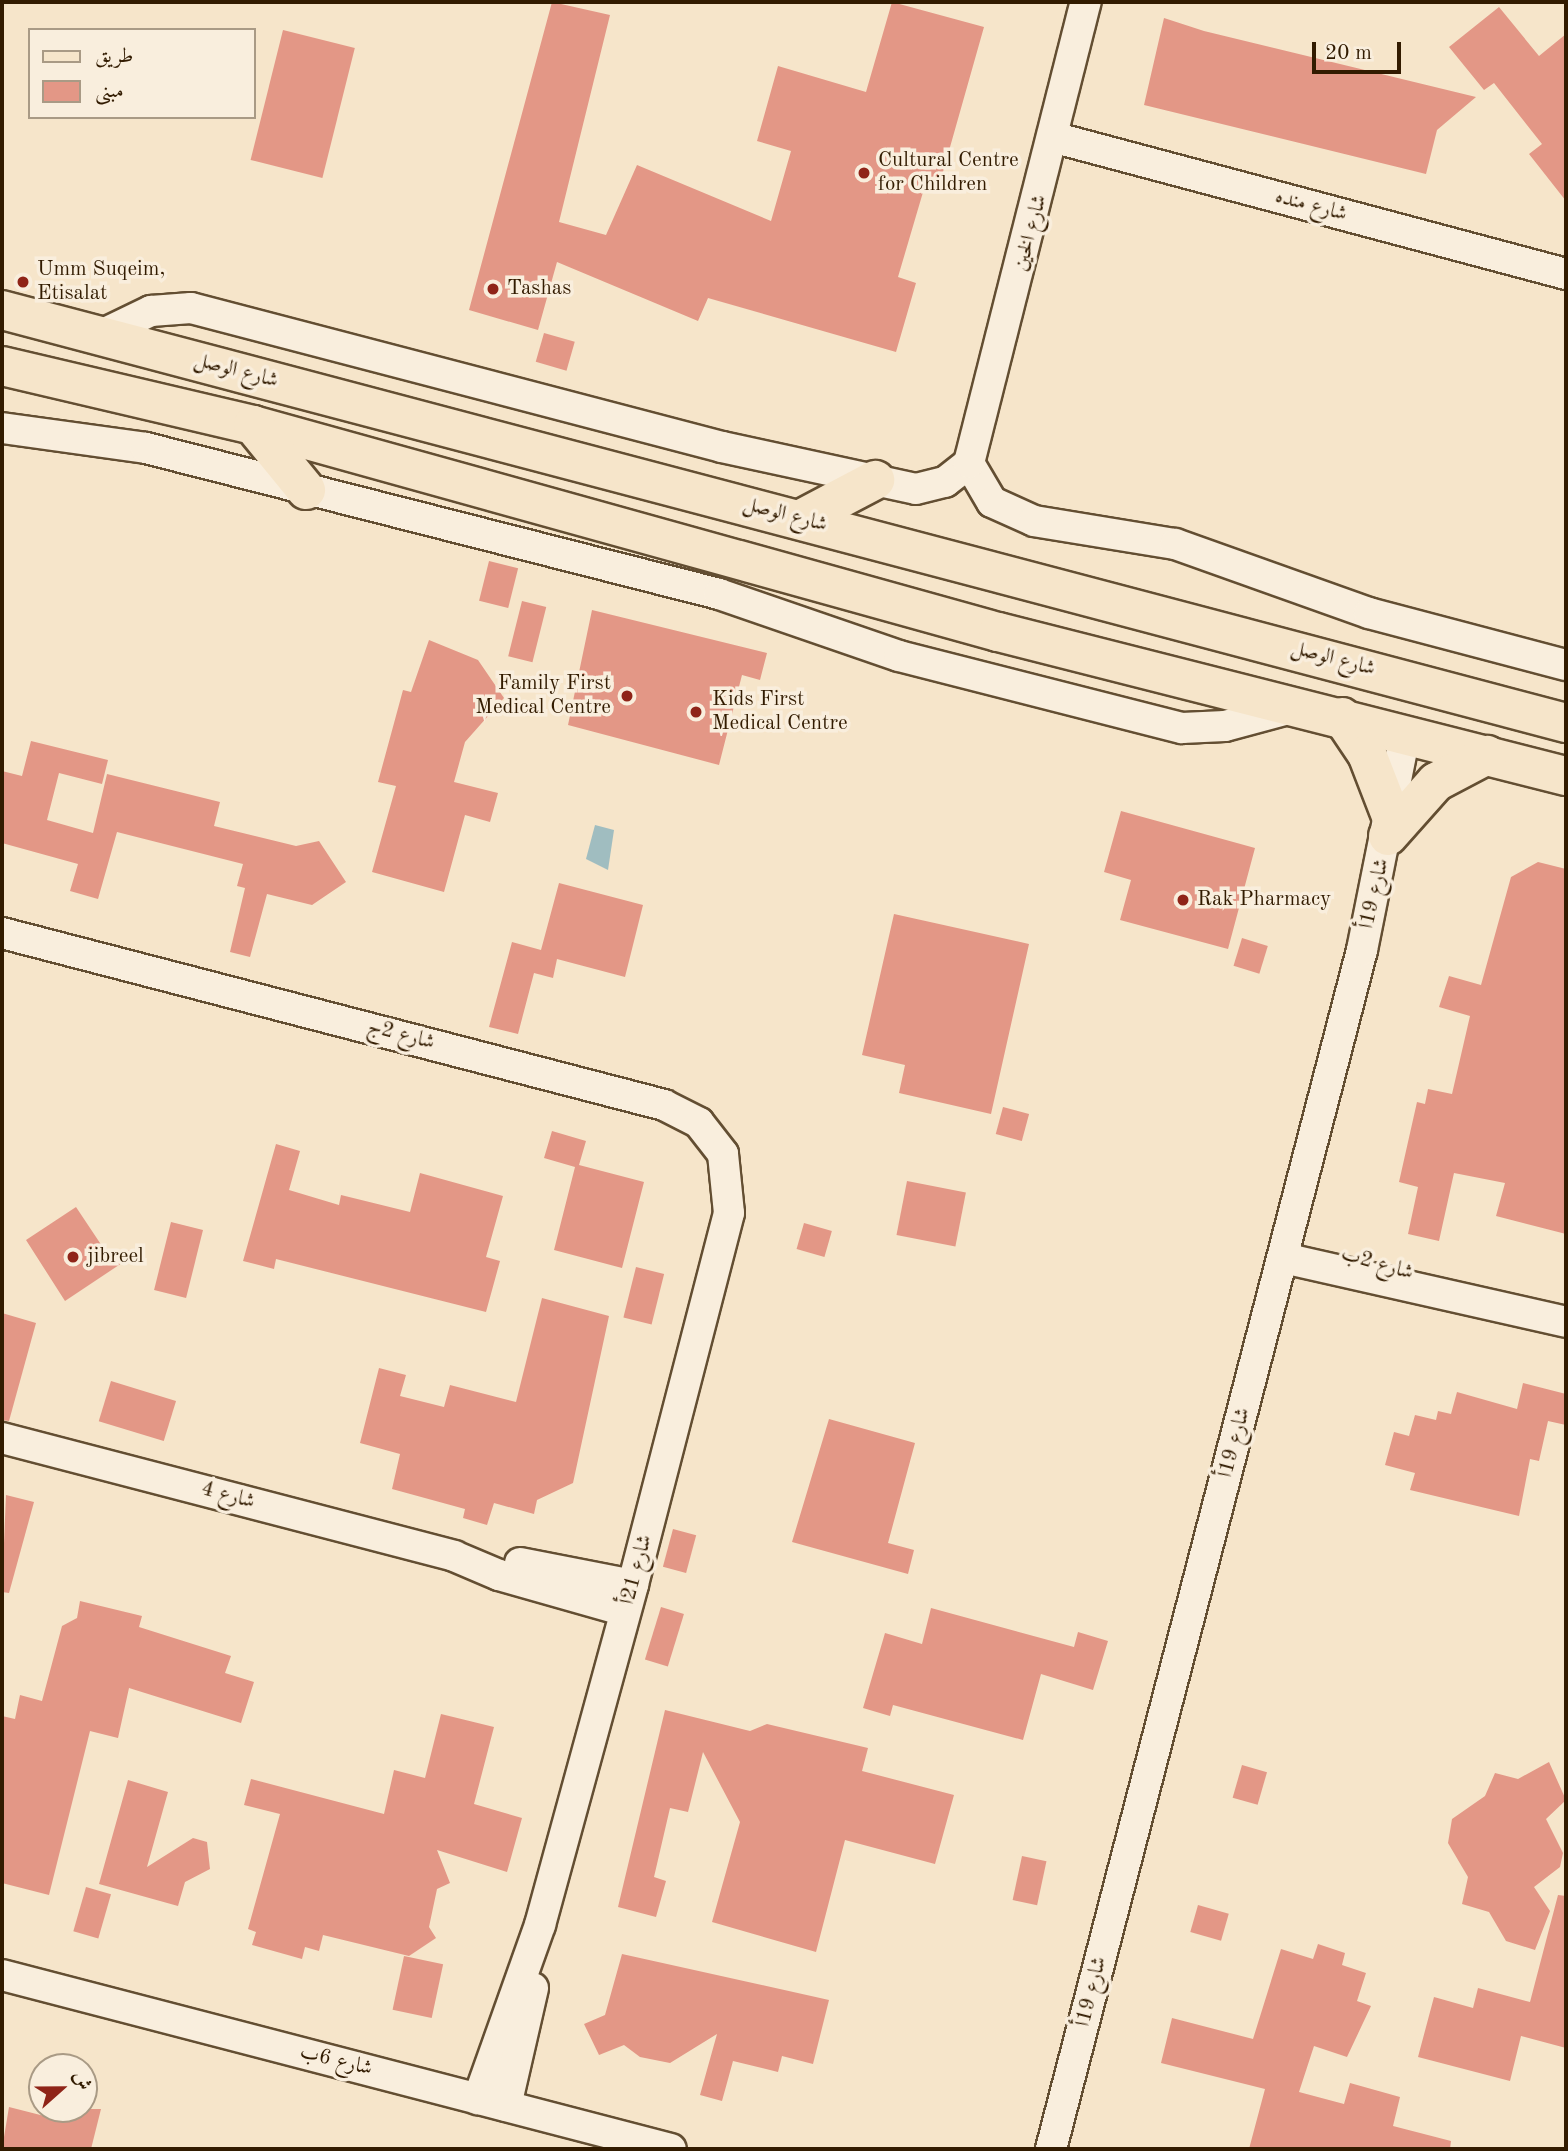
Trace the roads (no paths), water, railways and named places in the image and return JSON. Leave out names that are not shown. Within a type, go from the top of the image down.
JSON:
[{"type":"main road","name":"شارع الوصل","points":[[2,310],[801,519],[1566,724]]},
{"type":"main road","points":[[2,366],[253,425],[998,632],[1342,717],[1566,776]]},
{"type":"main road","points":[[253,425],[306,490]]},
{"type":"main road","points":[[801,519],[875,480]]},
{"type":"main road","points":[[1405,734],[1419,707],[1500,727],[1566,724]]},
{"type":"main road","points":[[1342,717],[1372,763],[1389,826],[1436,782],[1487,755]]},
{"type":"street","name":"شارع الخين","points":[[969,463],[1056,138],[1087,2]]},
{"type":"street","name":"شارع منده","points":[[1056,138],[1566,274]]},
{"type":"street","points":[[99,336],[151,311],[191,308],[722,447],[875,480],[931,487],[969,463],[992,502],[1034,521],[1175,544],[1368,613],[1566,664]]},
{"type":"street","points":[[2,428],[132,445],[719,594],[899,656],[1182,728],[1217,727],[1298,707]]},
{"type":"street","name":"شارع 19أ","points":[[1051,2149],[1285,1248],[1389,826],[1405,734]]},
{"type":"street","name":"شارع 2ج","points":[[2,933],[682,1112],[723,1154],[729,1213]]},
{"type":"street","name":"شارع 21أ","points":[[492,2103],[629,1598],[729,1213]]},
{"type":"street","name":"شارع 2ب","points":[[1285,1248],[1566,1322]]},
{"type":"street","name":"شارع 4","points":[[2,1438],[454,1556],[629,1598]]},
{"type":"street","name":"شارع 6ب","points":[[2,1975],[671,2149]]},
{"type":"water","points":[[595,825],[614,830],[608,870],[586,859]]},
{"type":"place","name":"Cultural Centre for Children","points":[[864,173]]},
{"type":"place","name":"Umm Suqeim, Etisalat","points":[[23,282]]},
{"type":"place","name":"Tashas","points":[[493,289]]},
{"type":"place","name":"Family First Medical Centre","points":[[627,696]]},
{"type":"place","name":"Kids First Medical Centre","points":[[696,712]]},
{"type":"place","name":"Rak Pharmacy","points":[[1183,900]]},
{"type":"place","name":"jibreel","points":[[73,1257]]}]
